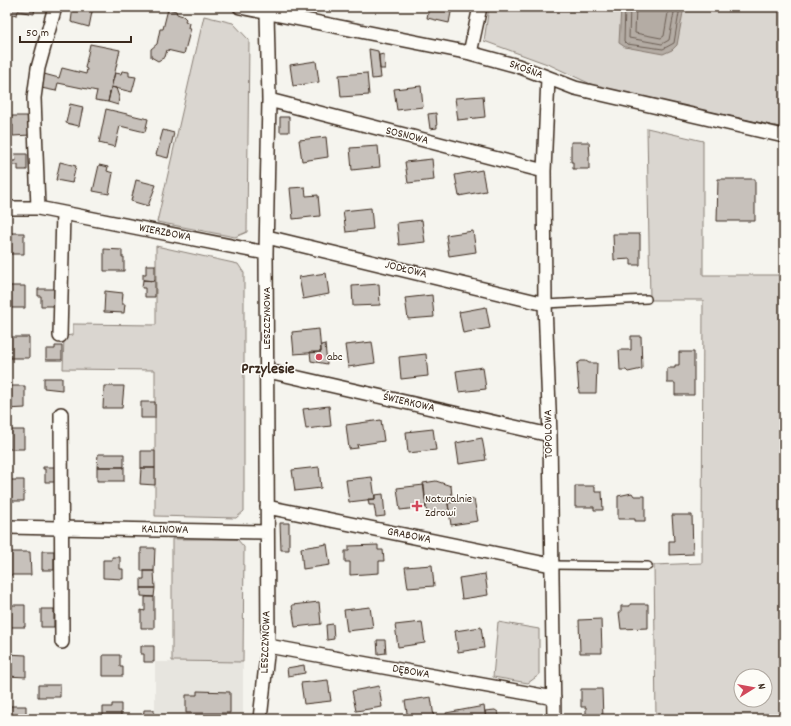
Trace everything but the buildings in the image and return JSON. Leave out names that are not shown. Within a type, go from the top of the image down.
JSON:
[{"type":"street","points":[[38,208],[34,98],[38,68],[55,7]]},
{"type":"street","name":"SKOŚNA","points":[[240,7],[268,10],[470,53],[518,66],[575,88],[784,136]]},
{"type":"street","points":[[470,53],[480,7]]},
{"type":"street","name":"LESZCZYNOWA","points":[[260,719],[268,646],[268,371],[266,252],[269,100],[268,10]]},
{"type":"street","name":"TOPOLOWA","points":[[548,78],[544,171],[545,304],[550,435],[554,719]]},
{"type":"street","name":"SOSNOWA","points":[[269,100],[544,171]]},
{"type":"street","name":"WIERZBOWA","points":[[7,208],[38,208],[266,252]]},
{"type":"street","points":[[60,336],[64,213]]},
{"type":"street","name":"JODŁOWA","points":[[267,237],[545,304]]},
{"type":"street","name":"ŚWIERKOWA","points":[[268,371],[550,435]]},
{"type":"street","points":[[61,414],[62,642]]},
{"type":"street","name":"GRABOWA","points":[[267,507],[551,565]]},
{"type":"street","name":"KALINOWA","points":[[7,527],[267,532]]},
{"type":"street","name":"DĘBOWA","points":[[268,646],[554,698]]},
{"type":"lane","points":[[545,304],[647,299]]},
{"type":"lane","points":[[551,565],[648,566]]},
{"type":"shaded area","points":[[489,7],[784,7],[784,128],[597,87],[550,65],[484,41]]},
{"type":"shaded area","points":[[204,16],[233,23],[249,40],[247,232],[235,237],[157,222]]},
{"type":"shaded area","points":[[647,128],[703,141],[703,275],[784,275],[784,719],[656,719],[654,565],[702,563],[703,300],[650,300]]},
{"type":"shaded area","points":[[156,246],[238,264],[244,273],[244,511],[236,518],[155,516],[155,370],[63,369],[64,336],[73,335],[73,324],[156,325]]},
{"type":"shaded area","points":[[172,539],[237,539],[244,547],[243,662],[172,661]]},
{"type":"shaded area","points":[[498,622],[539,629],[539,675],[528,683],[493,677]]},
{"type":"shaded area","points":[[155,662],[243,662],[243,719],[155,719]]},
{"type":"water","points":[[621,7],[684,7],[677,45],[672,50],[663,54],[625,47],[619,43]]},
{"type":"place","name":"abc","points":[[319,357]]},
{"type":"place","name":"Naturalnie Zdrowi","points":[[417,506]]},
{"type":"district","name":"Przylesie","points":[[268,369]]}]
